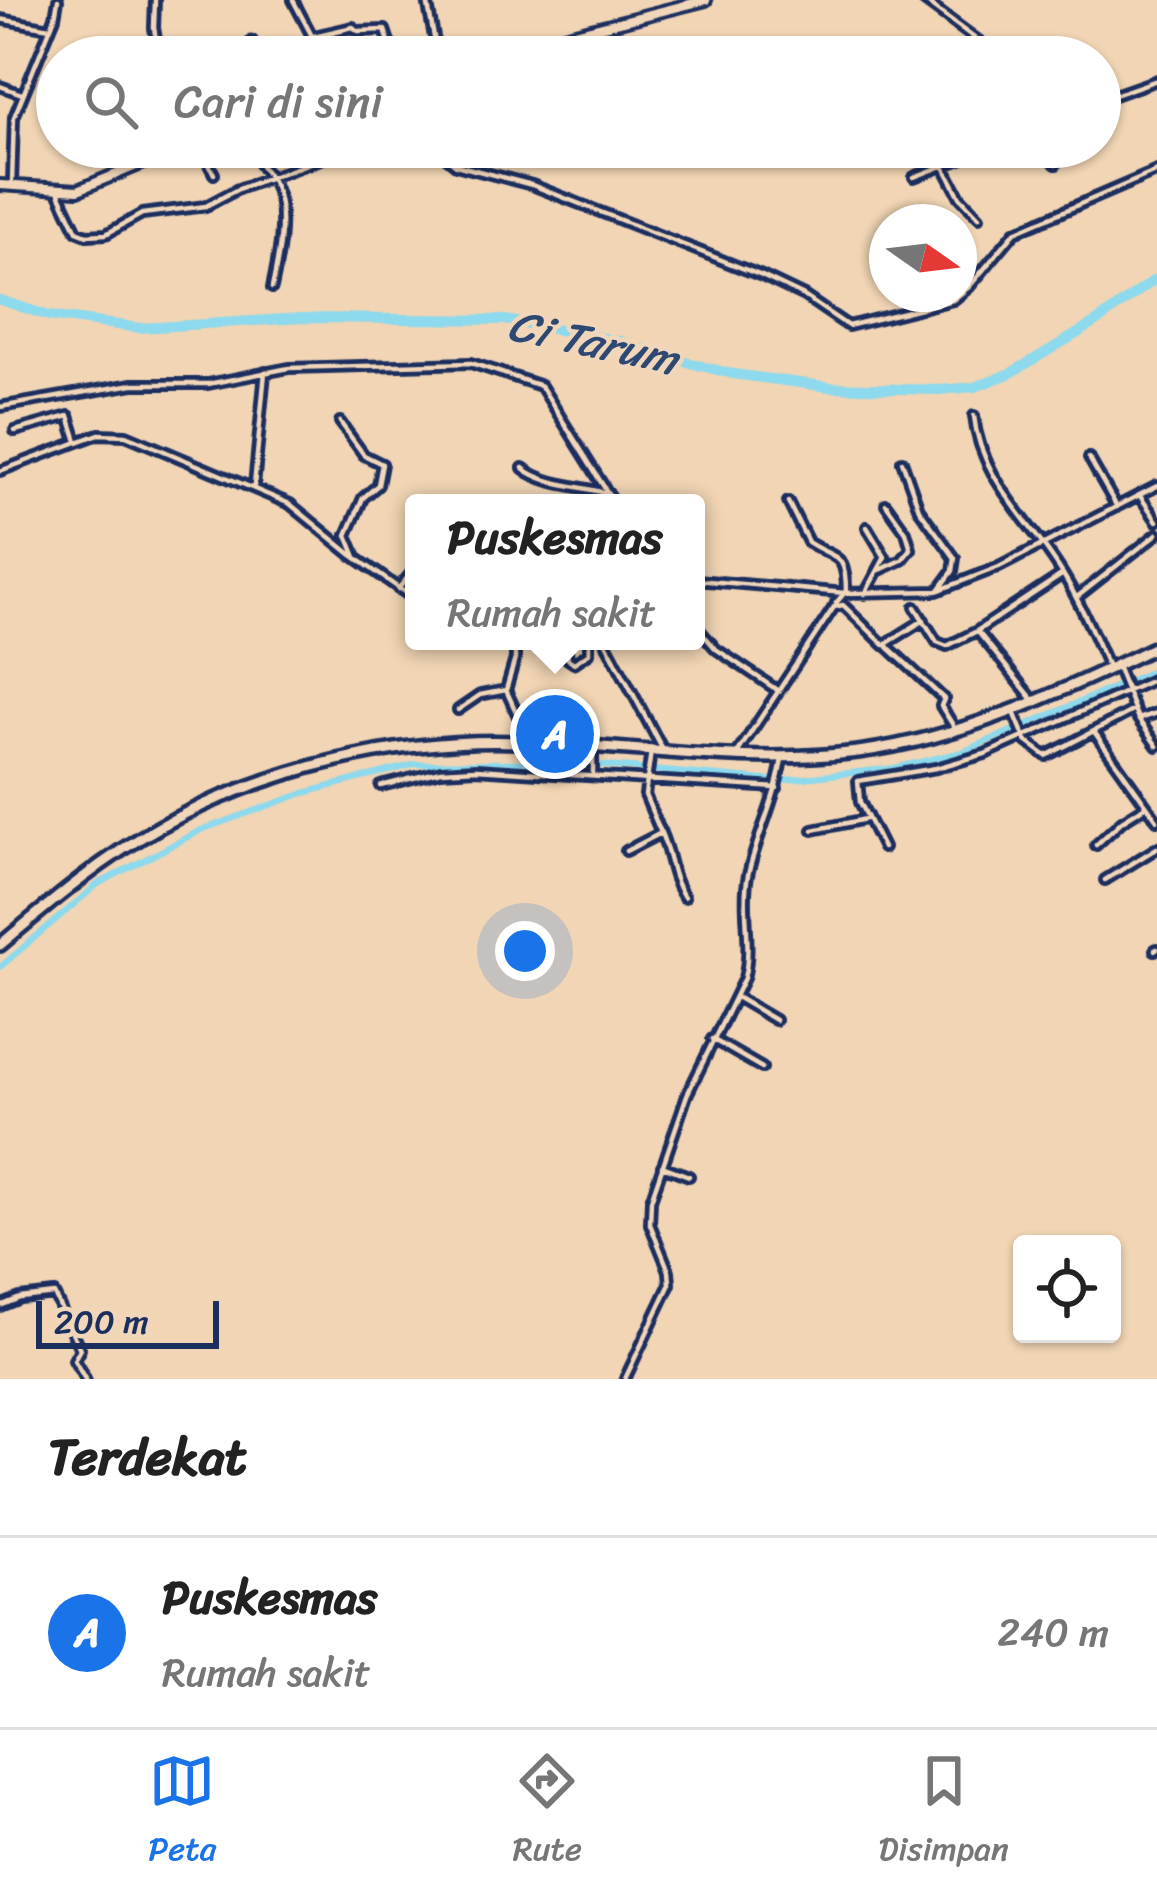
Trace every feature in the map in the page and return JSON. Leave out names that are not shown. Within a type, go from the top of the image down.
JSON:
[{"type":"main road","points":[[564,36],[706,0]]},
{"type":"main road","points":[[0,185],[86,188],[133,168]]},
{"type":"main road","points":[[0,945],[114,855],[172,820],[300,770],[385,751],[457,744],[530,742],[781,762],[859,752],[1016,716],[1035,702],[1157,646]]},
{"type":"street","points":[[47,36],[58,0]]},
{"type":"street","points":[[155,0],[155,36]]},
{"type":"street","points":[[293,0],[314,36],[353,27],[385,30],[387,36]]},
{"type":"street","points":[[428,0],[437,36]]},
{"type":"street","points":[[923,0],[972,36]]},
{"type":"street","points":[[0,20],[50,28]]},
{"type":"street","points":[[12,186],[12,124],[36,61]]},
{"type":"street","points":[[1121,93],[1157,80]]},
{"type":"street","points":[[0,86],[22,94]]},
{"type":"street","points":[[211,168],[214,174]]},
{"type":"street","points":[[259,168],[280,205],[272,288]]},
{"type":"street","points":[[58,190],[77,231],[95,235],[156,211],[206,206],[296,168]]},
{"type":"street","points":[[467,168],[532,185],[762,276],[804,296],[848,326],[953,300],[1015,232],[1157,171]]},
{"type":"street","points":[[914,177],[932,168]]},
{"type":"street","points":[[944,168],[979,218]]},
{"type":"street","points":[[0,407],[133,384],[208,384],[318,367],[466,363],[527,379],[548,393],[608,494]]},
{"type":"street","points":[[254,489],[265,373]]},
{"type":"street","points":[[15,431],[69,416],[77,441]]},
{"type":"street","points":[[974,416],[976,439],[986,461],[1063,574],[1138,719],[1157,746]]},
{"type":"street","points":[[333,540],[347,535],[364,498],[378,485],[382,464],[364,455],[340,422]]},
{"type":"street","points":[[0,471],[99,434],[126,435],[290,504],[405,593]]},
{"type":"street","points":[[1089,458],[1117,507]]},
{"type":"street","points":[[902,461],[920,509],[955,558],[955,568],[939,590]]},
{"type":"street","points":[[523,468],[536,477],[608,494]]},
{"type":"street","points":[[705,581],[865,594],[939,590],[1044,545],[1157,486]]},
{"type":"street","points":[[1140,495],[1157,521]]},
{"type":"street","points":[[736,755],[845,593],[841,561],[808,542],[788,502]]},
{"type":"street","points":[[880,570],[902,560],[911,549],[906,532],[886,504]]},
{"type":"street","points":[[865,594],[885,552],[868,527]]},
{"type":"street","points":[[1075,598],[1157,534]]},
{"type":"street","points":[[347,535],[357,559]]},
{"type":"street","points":[[915,607],[944,646],[977,632],[1063,574]]},
{"type":"street","points":[[398,589],[405,581]]},
{"type":"street","points":[[832,609],[843,605],[850,610],[944,699],[941,705],[956,730]]},
{"type":"street","points":[[886,645],[924,620]]},
{"type":"street","points":[[977,632],[1035,702]]},
{"type":"street","points":[[705,636],[777,690]]},
{"type":"street","points":[[515,650],[506,690],[530,742]]},
{"type":"street","points":[[567,650],[574,663],[589,650]]},
{"type":"street","points":[[609,650],[664,752]]},
{"type":"street","points":[[883,848],[866,818],[857,792],[859,781],[936,769],[1157,678]]},
{"type":"street","points":[[458,710],[480,695],[506,690]]},
{"type":"street","points":[[1016,716],[1024,736],[1046,756],[1134,710]]},
{"type":"street","points":[[1138,719],[1157,712]]},
{"type":"street","points":[[1095,733],[1157,820]]},
{"type":"street","points":[[593,750],[593,773]]},
{"type":"street","points":[[651,754],[644,796],[672,857],[672,878],[684,897]]},
{"type":"street","points":[[625,1379],[670,1284],[670,1271],[649,1218],[662,1166],[748,959],[748,875],[781,762]]},
{"type":"street","points":[[381,786],[457,770],[593,773],[777,787]]},
{"type":"street","points":[[1096,845],[1146,806]]},
{"type":"street","points":[[813,830],[866,818]]},
{"type":"street","points":[[626,851],[661,833]]},
{"type":"street","points":[[1105,880],[1157,848]]},
{"type":"street","points":[[736,997],[775,1020]]},
{"type":"street","points":[[712,1039],[763,1068]]},
{"type":"street","points":[[662,1166],[689,1176]]},
{"type":"street","points":[[0,1306],[54,1294],[80,1349],[74,1360],[85,1379]]},
{"type":"waterway","name":"Ci Tarum","points":[[0,300],[49,316],[140,328],[301,318],[505,320],[619,341],[733,374],[830,387],[938,390],[975,387],[1011,373],[1098,321],[1157,278]]},
{"type":"waterway","points":[[0,967],[98,884],[201,830],[304,793],[416,764],[563,762],[777,781],[894,768],[962,752],[1157,669]]},
{"type":"place","name":"Puskesmas","points":[[555,734]]}]
